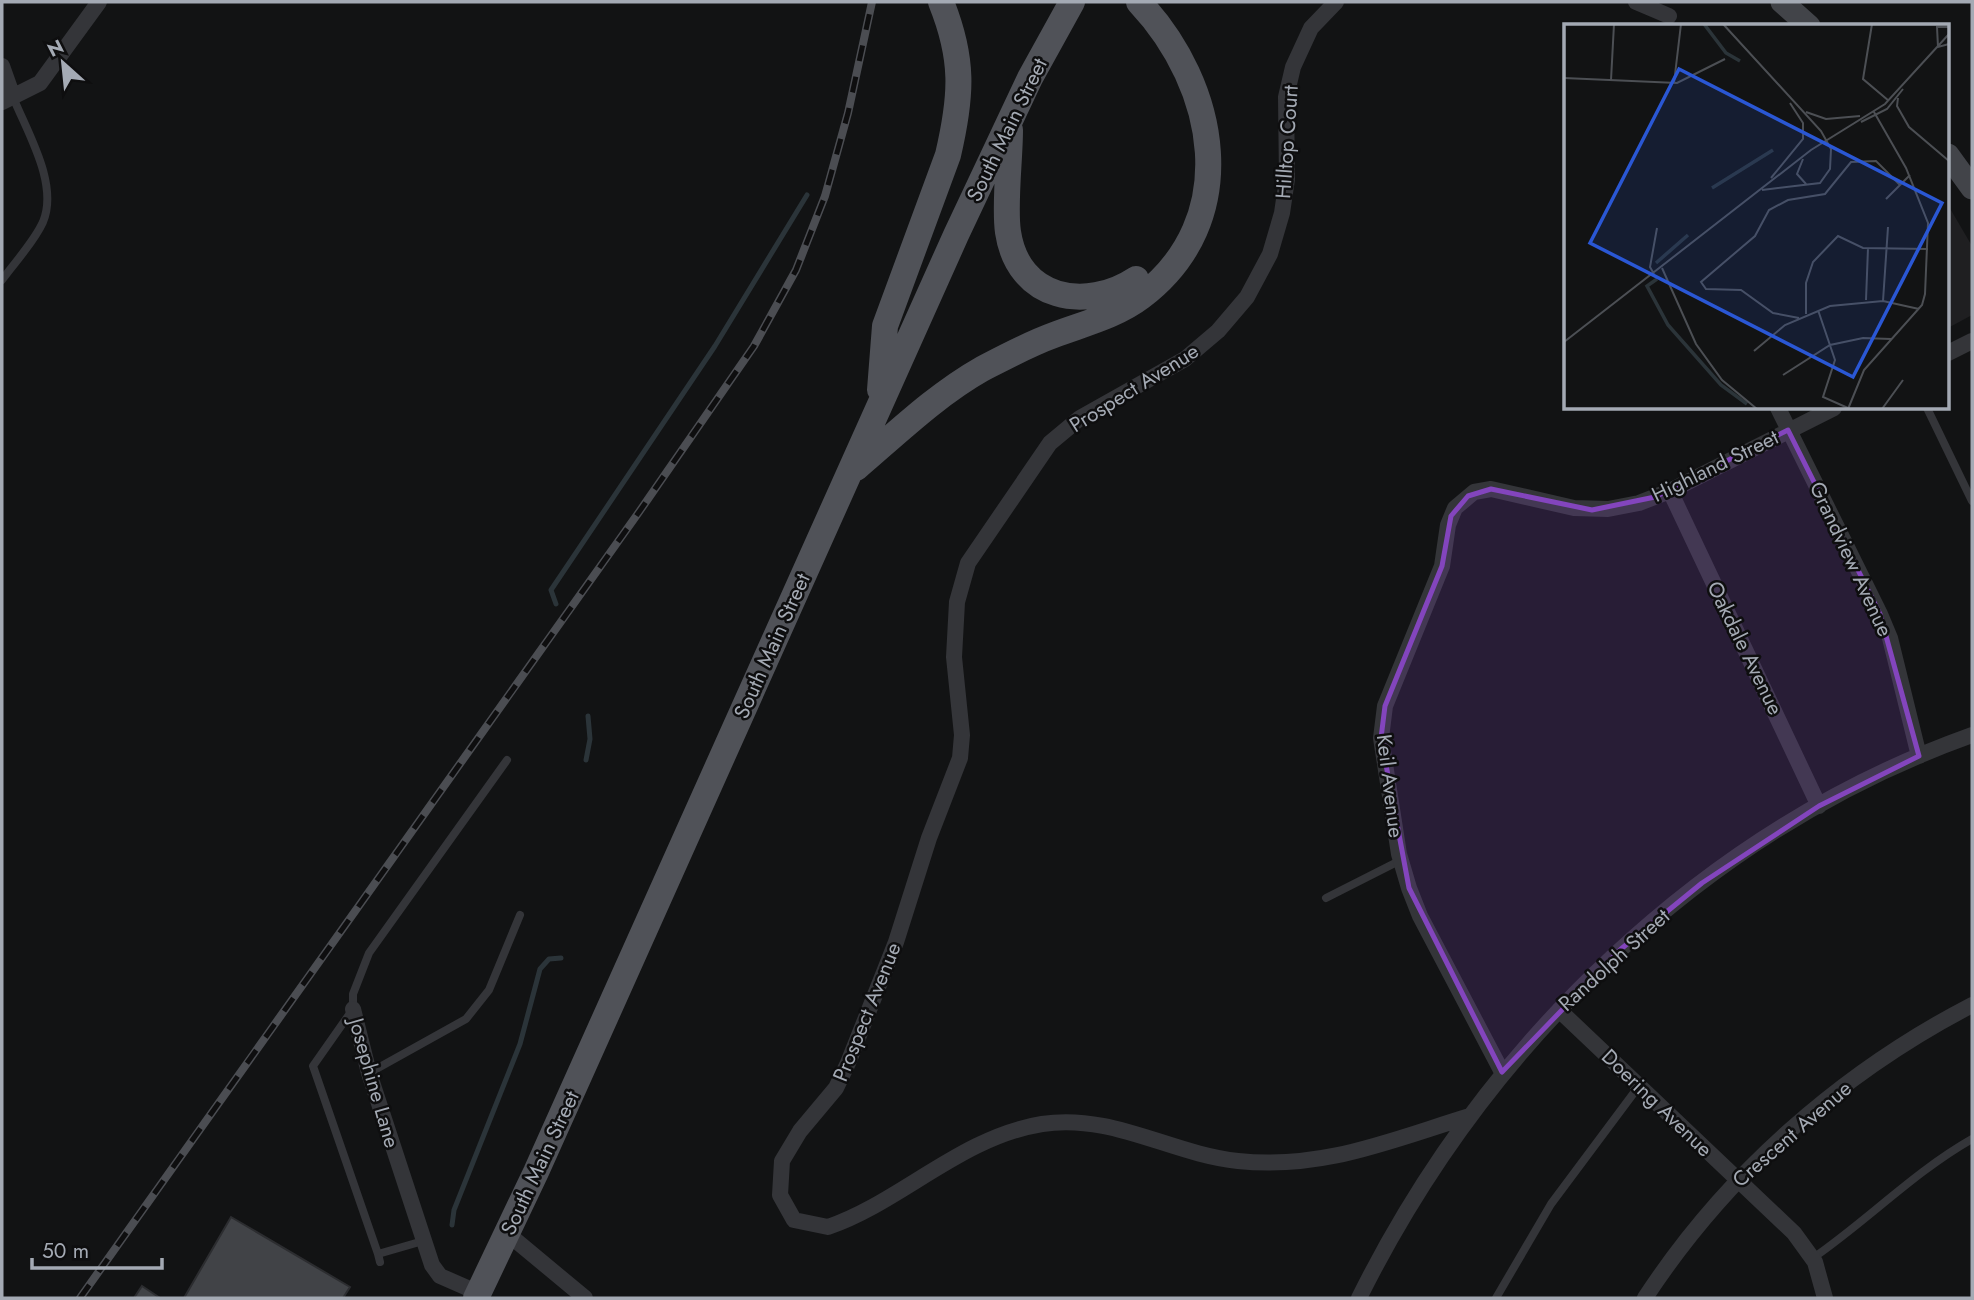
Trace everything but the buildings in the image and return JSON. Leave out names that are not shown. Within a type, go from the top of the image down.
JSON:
[{"type":"main road","points":[[878,409],[885,326],[948,155],[955,128],[960,61],[941,2]]},
{"type":"main road","name":"South Main Street","points":[[477,1296],[508,1234],[1010,121],[1073,2]]},
{"type":"main road","points":[[849,473],[925,409],[978,371],[1020,349],[1106,316],[1141,297],[1170,271],[1189,246],[1200,222],[1206,196],[1209,170],[1206,135],[1184,68],[1142,12],[1118,2]]},
{"type":"main road","points":[[1010,121],[1007,223],[1011,245],[1026,271],[1052,292],[1090,298],[1112,293],[1144,274],[1167,250],[1182,225],[1191,199],[1194,160],[1182,97],[1142,12]]},
{"type":"street","points":[[2,66],[7,99],[40,83],[99,2]]},
{"type":"street","name":"Hilltop Court","points":[[1270,254],[1287,179],[1286,97],[1293,67],[1311,28],[1336,2]]},
{"type":"street","points":[[1636,2],[1670,15]]},
{"type":"street","points":[[1782,2],[1807,24]]},
{"type":"street","points":[[1950,158],[1972,188]]},
{"type":"street","name":"Prospect Avenue","points":[[1270,254],[1247,297],[1202,346],[1172,368],[1080,418],[1050,443],[968,563],[957,602],[954,657],[962,736],[960,758],[929,838],[900,931],[848,1063],[836,1088],[786,1151],[780,1172],[779,1195],[794,1220],[828,1227],[990,1139],[1043,1124],[1076,1122],[1106,1125],[1212,1156],[1238,1161],[1298,1163],[1328,1159],[1470,1116]]},
{"type":"street","points":[[1950,352],[1972,341]]},
{"type":"street","name":"Grandview Avenue","points":[[1779,410],[1890,638],[1919,756]]},
{"type":"street","name":"Highland Street","points":[[1468,496],[1491,489],[1544,503],[1592,510],[1624,507],[1670,491],[1830,410]]},
{"type":"street","name":"Oakdale Avenue","points":[[1670,491],[1819,806]]},
{"type":"street","name":"Keil Avenue","points":[[1468,496],[1451,516],[1443,565],[1382,718],[1381,738],[1401,860],[1420,916],[1502,1072]]},
{"type":"street","name":"Randolph Street","points":[[1359,1298],[1412,1200],[1502,1072],[1559,1010],[1621,949],[1702,883],[1819,806],[1919,756],[1972,735]]},
{"type":"street","name":"Crescent Avenue","points":[[1645,1298],[1708,1211],[1737,1180],[1825,1101],[1913,1039],[1972,1004]]},
{"type":"street","name":"Josephine Lane","points":[[352,1009],[369,1073],[423,1241],[440,1276],[477,1296]]},
{"type":"street","name":"Doering Avenue","points":[[1559,1010],[1794,1233],[1813,1258],[1825,1298]]},
{"type":"street","points":[[508,1234],[585,1298]]},
{"type":"lane","points":[[2,280],[42,225],[48,202],[41,170],[7,99]]},
{"type":"lane","points":[[1928,410],[1972,501]]},
{"type":"lane","name":"Josephine Lane","points":[[352,1009],[353,994],[369,953],[507,760]]},
{"type":"lane","points":[[1326,898],[1401,860]]},
{"type":"lane","points":[[369,1073],[466,1019],[489,990],[520,915]]},
{"type":"lane","points":[[352,1009],[313,1066],[379,1258],[423,1241]]},
{"type":"lane","points":[[1496,1298],[1551,1204],[1639,1086]]},
{"type":"lane","points":[[1813,1258],[1843,1237],[1926,1168],[1972,1139]]},
{"type":"highlighted area","points":[[1788,430],[1880,614],[1919,756],[1819,806],[1702,883],[1621,949],[1502,1072],[1409,888],[1381,738],[1385,706],[1442,566],[1451,516],[1468,496],[1491,489],[1592,510],[1655,497]]},
{"type":"shaded area","points":[[1950,208],[1972,246],[1972,315],[1950,327]]},
{"type":"waterway","points":[[556,604],[551,590],[715,346],[807,195]]},
{"type":"waterway","points":[[586,760],[590,739],[588,716]]},
{"type":"waterway","points":[[452,1225],[454,1210],[520,1044],[540,969],[549,959],[561,958]]},
{"type":"railway","points":[[80,1298],[754,346],[796,270],[825,196],[848,113],[872,2]]}]
